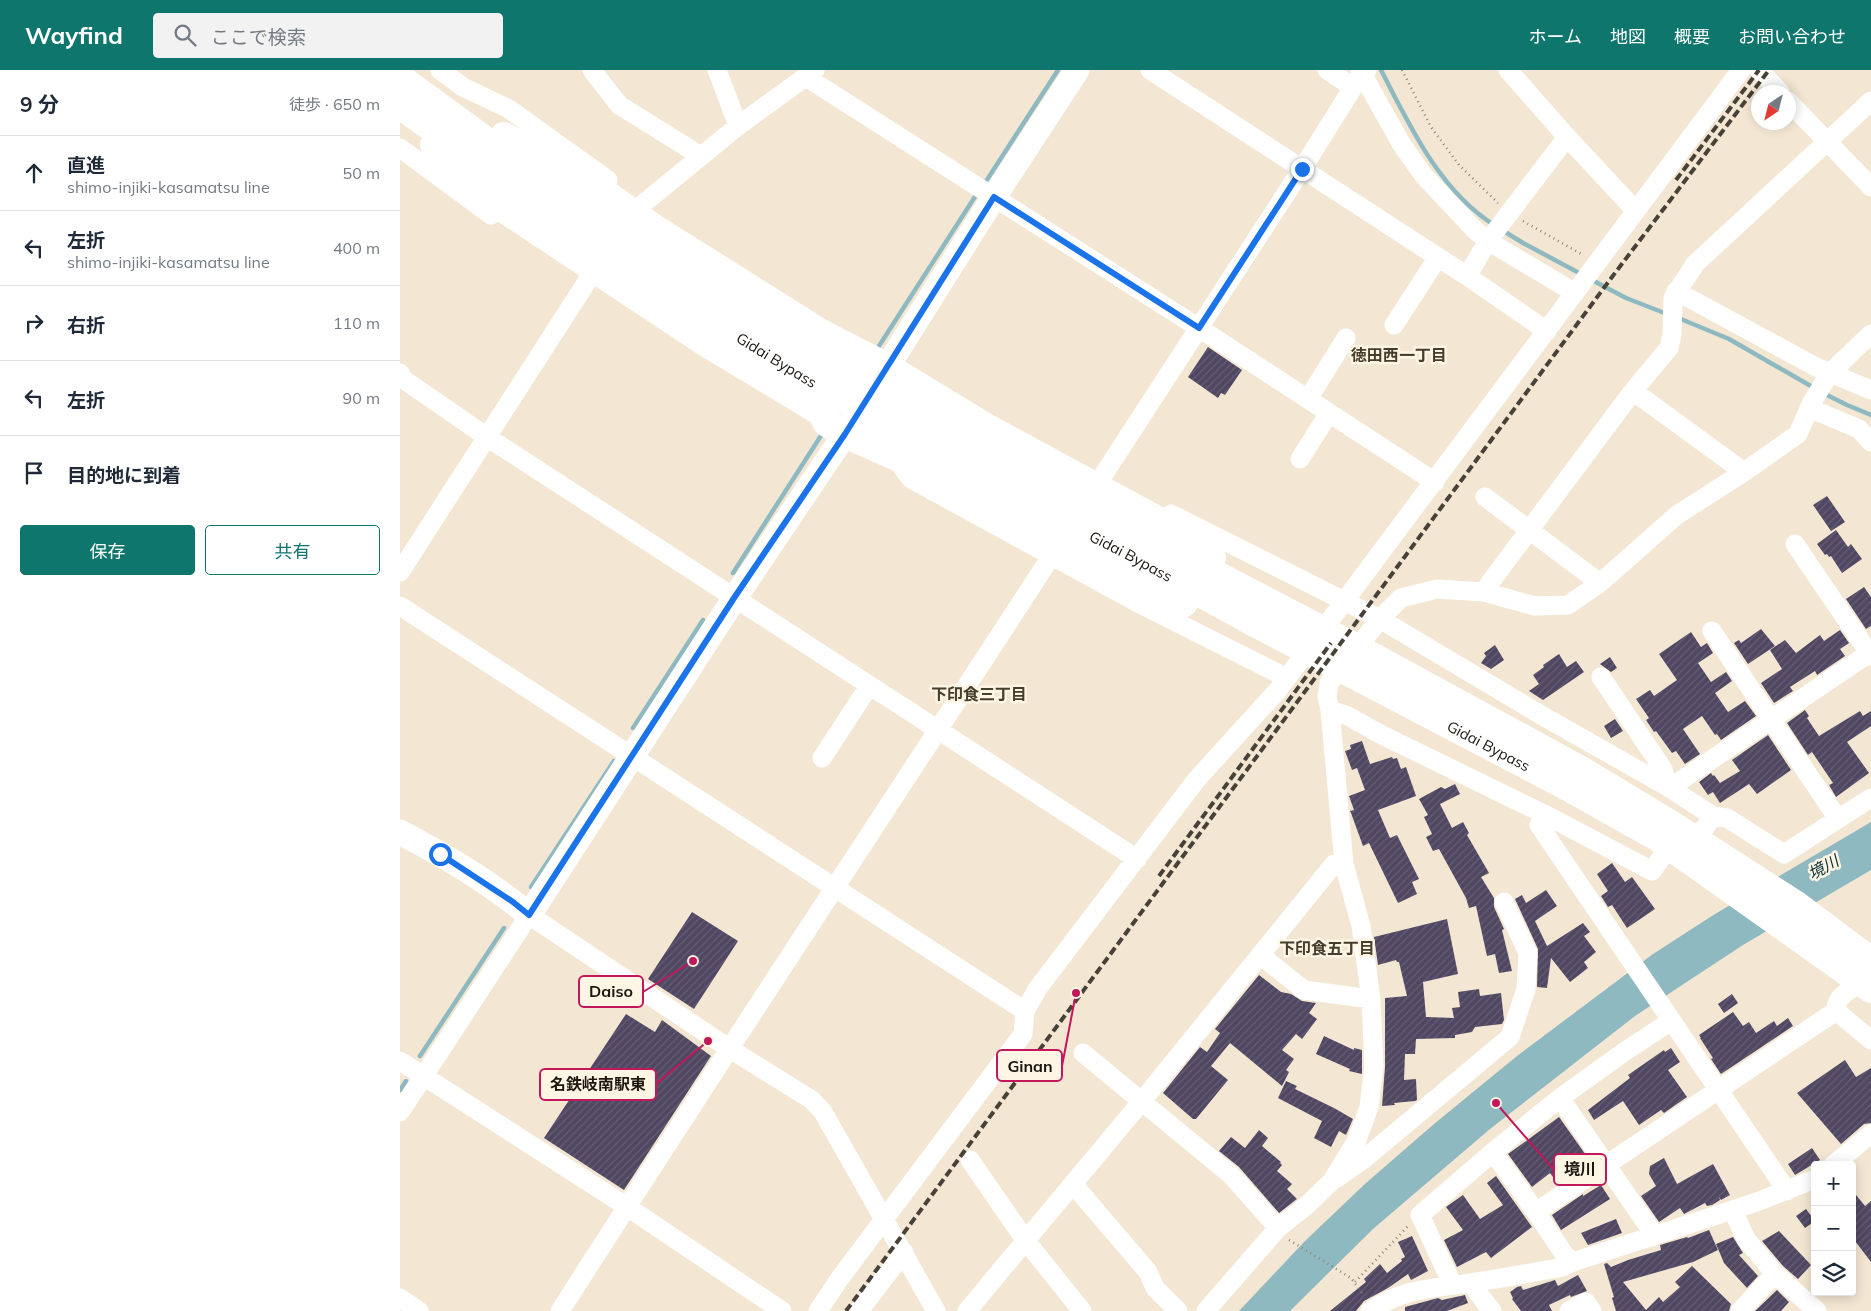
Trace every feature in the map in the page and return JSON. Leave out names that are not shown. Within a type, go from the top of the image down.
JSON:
[{"type":"highway","name":"Gidai Bypass","points":[[400,78],[728,316]]},
{"type":"highway","name":"Gidai Bypass","points":[[400,105],[562,221],[728,316],[850,377],[1020,472],[1135,545],[1258,611],[1358,663],[1581,770],[1664,831],[1785,912],[1871,961]]},
{"type":"highway","points":[[449,114],[494,131],[586,180],[662,233],[821,333],[886,367],[984,426],[1135,545],[1190,606],[1258,611]]},
{"type":"highway","points":[[423,121],[436,149],[489,198],[708,344],[821,412],[836,428],[917,466],[1086,558],[1135,545]]},
{"type":"highway","points":[[1871,942],[1826,911],[1785,912],[1788,942],[1871,1009]]},
{"type":"highway","name":"Gidai Bypass","points":[[1785,912],[1871,989]]},
{"type":"main road","points":[[400,832],[440,854],[513,902],[529,915],[734,598],[836,428],[886,367],[985,192],[1077,70]]},
{"type":"street","points":[[440,70],[463,87],[509,109],[640,206],[810,316],[821,333]]},
{"type":"street","points":[[592,70],[620,105],[701,156]]},
{"type":"street","points":[[717,70],[738,126]]},
{"type":"street","points":[[1150,70],[1467,276],[1547,331]]},
{"type":"street","points":[[1327,70],[1360,75]]},
{"type":"street","points":[[1508,70],[1636,211]]},
{"type":"street","points":[[818,1311],[884,1218],[1023,1034],[1025,1011],[1038,988],[1196,779],[1288,678],[1741,70]]},
{"type":"street","points":[[1759,70],[1773,85]]},
{"type":"street","points":[[640,206],[738,126],[810,73],[985,192],[1199,328],[1435,482]]},
{"type":"street","points":[[560,1311],[626,1206],[938,731],[1302,169],[1360,75]]},
{"type":"street","points":[[1360,75],[1402,145],[1424,176],[1474,230],[1491,238],[1577,290]]},
{"type":"street","points":[[1484,592],[1488,584],[1633,391],[1669,348],[1672,334],[1674,294],[1695,264],[1871,101]]},
{"type":"street","points":[[1796,109],[1871,187]]},
{"type":"street","points":[[1467,276],[1491,238],[1567,137]]},
{"type":"street","points":[[400,148],[474,203],[588,280],[816,422],[836,428]]},
{"type":"street","points":[[1394,325],[1438,257]]},
{"type":"street","points":[[400,572],[588,280]]},
{"type":"street","points":[[1674,294],[1828,376],[1871,390]]},
{"type":"street","points":[[1332,1181],[1357,1140],[1369,1107],[1374,1067],[1371,999],[1361,926],[1344,864],[1330,710],[1327,697],[1328,683],[1380,619],[1400,598],[1437,590],[1484,592],[1535,606],[1568,605],[1600,583],[1677,515],[1744,472],[1798,434],[1810,405],[1828,376],[1871,334]]},
{"type":"street","points":[[1308,399],[1346,338]]},
{"type":"street","points":[[400,373],[403,379],[487,437],[1137,859]]},
{"type":"street","points":[[1633,391],[1744,472]]},
{"type":"street","points":[[947,404],[954,403],[1380,619],[1541,715],[1668,787],[1713,816],[1727,818],[1784,854],[1871,798]]},
{"type":"street","points":[[1810,405],[1859,429],[1871,442]]},
{"type":"street","points":[[1300,460],[1329,413]]},
{"type":"street","points":[[893,455],[911,480],[1138,603],[1288,678]]},
{"type":"street","points":[[1486,497],[1600,583]]},
{"type":"street","points":[[1668,787],[1677,783],[1870,653],[1795,544]]},
{"type":"street","points":[[400,606],[1025,1011]]},
{"type":"street","points":[[1712,631],[1838,819]]},
{"type":"street","points":[[1601,677],[1663,769],[1668,787]]},
{"type":"street","points":[[822,758],[869,686]]},
{"type":"street","points":[[1330,710],[1348,716],[1380,734],[1544,814],[1652,871],[1661,858],[1704,829],[1713,816]]},
{"type":"street","points":[[1544,814],[1539,825],[1787,1191]]},
{"type":"street","points":[[967,1311],[1142,1101],[1334,864],[1344,864]]},
{"type":"street","points":[[1206,1311],[1332,1181],[1364,1159],[1510,1037],[1526,990],[1528,953],[1504,902]]},
{"type":"street","points":[[400,1112],[529,915],[730,1049],[812,1100],[823,1112],[936,1311]]},
{"type":"street","points":[[1260,955],[1304,990],[1371,999]]},
{"type":"street","points":[[1871,976],[1839,998],[1835,1004],[1836,1012],[1871,1040]]},
{"type":"street","points":[[1536,1212],[1836,1012]]},
{"type":"street","points":[[1449,1285],[1448,1277],[1420,1215],[1493,1152],[1560,1098],[1631,1047],[1668,1016]]},
{"type":"street","points":[[1083,1053],[1230,1175],[1281,1233]]},
{"type":"street","points":[[400,1061],[626,1206],[782,1311]]},
{"type":"street","points":[[1560,1098],[1651,1230],[1652,1237]]},
{"type":"street","points":[[1838,1161],[1871,1134]]},
{"type":"street","points":[[1493,1152],[1564,1254],[1573,1262]]},
{"type":"street","points":[[970,1160],[1076,1309]]},
{"type":"street","points":[[1372,1310],[1398,1296],[1428,1287],[1474,1282],[1563,1267],[1573,1262],[1733,1210],[1811,1181]]},
{"type":"street","points":[[1073,1184],[1148,1272],[1155,1288],[1178,1311]]},
{"type":"street","points":[[1733,1210],[1746,1239],[1775,1274],[1817,1311]]},
{"type":"street","points":[[859,1311],[904,1252]]},
{"type":"street","points":[[1740,1311],[1775,1274]]},
{"type":"street","points":[[1474,1282],[1476,1289],[1492,1311]]},
{"type":"street","points":[[400,1298],[420,1311]]},
{"type":"street","points":[[1570,1311],[1586,1302],[1592,1311]]},
{"type":"path","points":[[1402,70],[1431,127],[1459,165],[1507,216],[1596,265]]},
{"type":"path","points":[[1355,1282],[1389,1244],[1420,1215]]},
{"type":"path","points":[[1281,1233],[1351,1278],[1372,1310]]},
{"type":"water","points":[[1871,822],[1871,870],[1743,945],[1635,1016],[1490,1129],[1373,1229],[1290,1311],[1239,1311],[1305,1241],[1366,1183],[1517,1056],[1653,954],[1715,914]]},
{"type":"building","points":[[1208,347],[1242,370],[1225,395],[1221,393],[1218,398],[1188,377]]},
{"type":"building","points":[[1827,496],[1845,522],[1831,531],[1813,505]]},
{"type":"building","points":[[1836,530],[1848,547],[1851,544],[1862,559],[1842,573],[1831,556],[1825,555],[1817,544]]},
{"type":"building","points":[[1864,587],[1871,597],[1871,626],[1866,629],[1846,599]]},
{"type":"building","points":[[1761,629],[1775,646],[1748,664],[1734,643],[1739,640],[1741,643]]},
{"type":"building","points":[[1840,630],[1849,643],[1840,649],[1845,656],[1817,675],[1815,671],[1790,687],[1793,691],[1774,703],[1761,683],[1782,669],[1770,650],[1785,640],[1796,653],[1820,635],[1824,641]]},
{"type":"building","points":[[1691,632],[1701,647],[1707,643],[1713,653],[1698,663],[1711,682],[1726,672],[1732,681],[1715,693],[1728,712],[1745,701],[1756,716],[1721,740],[1717,734],[1715,735],[1702,716],[1683,729],[1700,754],[1685,764],[1676,751],[1672,753],[1656,731],[1654,732],[1646,720],[1649,718],[1636,699],[1650,690],[1654,696],[1677,680],[1659,654]]},
{"type":"building","points":[[1495,645],[1504,660],[1491,669],[1481,663],[1486,656],[1484,653]]},
{"type":"building","points":[[1559,654],[1567,667],[1576,661],[1584,672],[1543,700],[1529,691],[1539,684],[1533,675]]},
{"type":"building","points":[[1610,657],[1617,668],[1611,672],[1600,664]]},
{"type":"building","points":[[1805,710],[1809,716],[1807,718],[1819,736],[1860,711],[1863,716],[1871,711],[1871,726],[1847,742],[1869,773],[1836,797],[1829,785],[1833,783],[1812,752],[1808,755],[1787,723]]},
{"type":"building","points":[[1615,719],[1623,731],[1611,738],[1604,726]]},
{"type":"building","points":[[1768,735],[1791,770],[1757,794],[1749,784],[1720,803],[1713,792],[1708,795],[1699,782],[1711,773],[1720,783],[1740,771],[1732,760]]},
{"type":"building","points":[[1362,741],[1370,764],[1392,757],[1393,759],[1397,758],[1401,769],[1406,767],[1416,796],[1378,810],[1390,838],[1397,835],[1419,879],[1412,882],[1417,894],[1398,903],[1369,843],[1363,846],[1350,811],[1354,810],[1349,796],[1365,790],[1357,768],[1352,770],[1345,751],[1351,749],[1350,745]]},
{"type":"building","points":[[1455,784],[1460,794],[1440,804],[1452,828],[1463,822],[1469,833],[1467,835],[1489,873],[1481,877],[1494,898],[1494,907],[1504,929],[1502,930],[1512,971],[1499,973],[1495,954],[1487,956],[1476,906],[1469,908],[1466,898],[1439,849],[1433,851],[1426,837],[1432,834],[1424,817],[1428,815],[1419,799],[1441,787],[1445,789]]},
{"type":"building","points":[[1612,863],[1625,882],[1632,877],[1655,909],[1627,928],[1612,905],[1608,907],[1601,896],[1608,891],[1597,874]]},
{"type":"building","points":[[1546,890],[1557,906],[1535,921],[1547,946],[1583,923],[1590,932],[1584,936],[1596,952],[1584,962],[1588,968],[1570,982],[1551,958],[1547,988],[1537,987],[1538,949],[1515,899],[1522,895],[1526,903]]},
{"type":"building","points":[[692,912],[738,941],[694,1009],[648,979]]},
{"type":"building","points":[[1447,919],[1458,974],[1423,982],[1426,1017],[1454,1018],[1452,1008],[1460,1007],[1458,992],[1479,989],[1480,996],[1501,993],[1504,1020],[1502,1024],[1475,1027],[1472,1032],[1455,1035],[1455,1038],[1416,1039],[1415,1054],[1405,1054],[1404,1080],[1416,1079],[1417,1100],[1382,1106],[1385,1067],[1385,998],[1407,996],[1399,962],[1396,960],[1378,965],[1374,937]]},
{"type":"building","points":[[1259,975],[1281,992],[1291,994],[1302,1001],[1316,1003],[1309,1013],[1317,1019],[1302,1039],[1296,1034],[1282,1050],[1294,1059],[1286,1070],[1289,1072],[1282,1086],[1230,1043],[1211,1066],[1228,1080],[1196,1119],[1193,1119],[1163,1093],[1200,1047],[1207,1052],[1220,1033],[1215,1029]]},
{"type":"building","points":[[1732,994],[1738,1003],[1724,1013],[1718,1004]]},
{"type":"building","points":[[1733,1012],[1743,1026],[1749,1022],[1756,1033],[1774,1021],[1777,1026],[1788,1018],[1793,1026],[1721,1074],[1699,1035]]},
{"type":"building","points":[[626,1014],[655,1032],[662,1020],[711,1056],[624,1190],[544,1138]]},
{"type":"building","points":[[1324,1036],[1354,1050],[1354,1048],[1362,1050],[1362,1074],[1349,1071],[1350,1069],[1316,1054]]},
{"type":"building","points":[[1671,1048],[1680,1062],[1668,1070],[1687,1097],[1664,1113],[1661,1110],[1639,1125],[1623,1101],[1594,1120],[1588,1110],[1630,1078],[1628,1075],[1664,1050],[1665,1052]]},
{"type":"building","points":[[1845,1060],[1856,1077],[1871,1068],[1871,1123],[1864,1124],[1841,1144],[1797,1093]]},
{"type":"building","points":[[1286,1081],[1297,1086],[1295,1089],[1353,1119],[1346,1135],[1339,1131],[1331,1147],[1314,1138],[1322,1121],[1278,1098]]},
{"type":"building","points":[[1559,1117],[1588,1158],[1568,1172],[1570,1176],[1558,1184],[1550,1173],[1532,1187],[1508,1154]]},
{"type":"building","points":[[1259,1130],[1268,1138],[1262,1146],[1281,1162],[1282,1165],[1277,1171],[1292,1184],[1287,1189],[1297,1199],[1279,1213],[1239,1167],[1219,1151],[1231,1137],[1245,1148]]},
{"type":"building","points":[[1812,1148],[1820,1160],[1811,1161],[1811,1165],[1795,1175],[1788,1164]]},
{"type":"building","points":[[1664,1158],[1677,1184],[1713,1164],[1730,1195],[1721,1200],[1719,1197],[1720,1200],[1712,1205],[1707,1206],[1705,1203],[1684,1214],[1680,1208],[1659,1222],[1641,1196],[1656,1186],[1649,1174],[1650,1166]]},
{"type":"building","points":[[1496,1176],[1532,1227],[1491,1258],[1486,1252],[1457,1267],[1444,1240],[1463,1230],[1446,1207],[1463,1195],[1480,1219],[1503,1205],[1487,1183]]},
{"type":"building","points":[[1601,1185],[1610,1199],[1561,1230],[1552,1215],[1583,1194],[1583,1196]]},
{"type":"building","points":[[1856,1195],[1865,1206],[1871,1201],[1871,1262],[1856,1242]]},
{"type":"building","points":[[1806,1209],[1811,1216],[1811,1224],[1805,1228],[1796,1216]]},
{"type":"building","points":[[1616,1219],[1622,1233],[1588,1245],[1581,1233]]},
{"type":"building","points":[[1709,1230],[1718,1250],[1693,1262],[1623,1282],[1646,1310],[1659,1297],[1663,1302],[1680,1287],[1675,1282],[1692,1266],[1731,1304],[1729,1311],[1616,1311],[1612,1298],[1614,1297],[1604,1264],[1607,1263],[1611,1267],[1661,1250],[1660,1245],[1688,1238]]},
{"type":"building","points":[[1779,1231],[1811,1265],[1798,1279],[1783,1266],[1762,1241]]},
{"type":"building","points":[[1412,1236],[1428,1271],[1411,1280],[1408,1274],[1364,1301],[1356,1311],[1330,1311],[1366,1282],[1364,1279],[1380,1264],[1387,1273],[1402,1261],[1401,1259],[1405,1257],[1398,1242]]},
{"type":"building","points":[[1733,1237],[1743,1253],[1739,1255],[1758,1276],[1747,1288],[1724,1263],[1716,1244]]},
{"type":"building","points":[[1578,1275],[1587,1291],[1571,1297],[1570,1295],[1549,1305],[1552,1311],[1521,1311],[1512,1299],[1510,1292],[1517,1287],[1521,1286],[1523,1290],[1555,1280],[1558,1286]]},
{"type":"building","points":[[1777,1290],[1789,1302],[1781,1311],[1755,1311]]},
{"type":"building","points":[[1465,1295],[1468,1303],[1447,1311],[1405,1311],[1405,1307],[1438,1298],[1442,1300]]},
{"type":"waterway","points":[[983,186],[1058,70]]},
{"type":"waterway","points":[[1381,70],[1415,134],[1442,175],[1457,194],[1494,225]]},
{"type":"waterway","points":[[879,346],[978,192]]},
{"type":"waterway","points":[[1502,230],[1583,275]]},
{"type":"waterway","points":[[1590,279],[1626,298],[1667,314]]},
{"type":"waterway","points":[[1676,317],[1729,339],[1816,389]]},
{"type":"waterway","points":[[1823,393],[1871,415]]},
{"type":"waterway","points":[[733,573],[824,431]]},
{"type":"waterway","points":[[633,728],[703,620]]},
{"type":"waterway","points":[[531,887],[614,761]]},
{"type":"waterway","points":[[420,1056],[504,928]]},
{"type":"waterway","points":[[400,1090],[406,1081]]},
{"type":"railway","points":[[1676,180],[1759,70]]},
{"type":"railway","points":[[846,1311],[1612,277],[1769,70]]},
{"type":"railway","points":[[1159,876],[1331,643]]},
{"type":"place","name":"Daiso","points":[[693,961]]},
{"type":"place","name":"Ginan","points":[[1076,993]]},
{"type":"place","name":"名鉄岐南駅東","points":[[708,1041]]},
{"type":"place","name":"境川","points":[[1496,1103]]},
{"type":"district","name":"徳田西一丁目","points":[[1399,355]]},
{"type":"district","name":"下印食三丁目","points":[[979,694]]},
{"type":"district","name":"下印食五丁目","points":[[1327,948]]},
{"type":"route","points":[[440,854],[513,902],[529,915],[734,598],[845,434],[994,197],[1199,328],[1302,169]]}]
